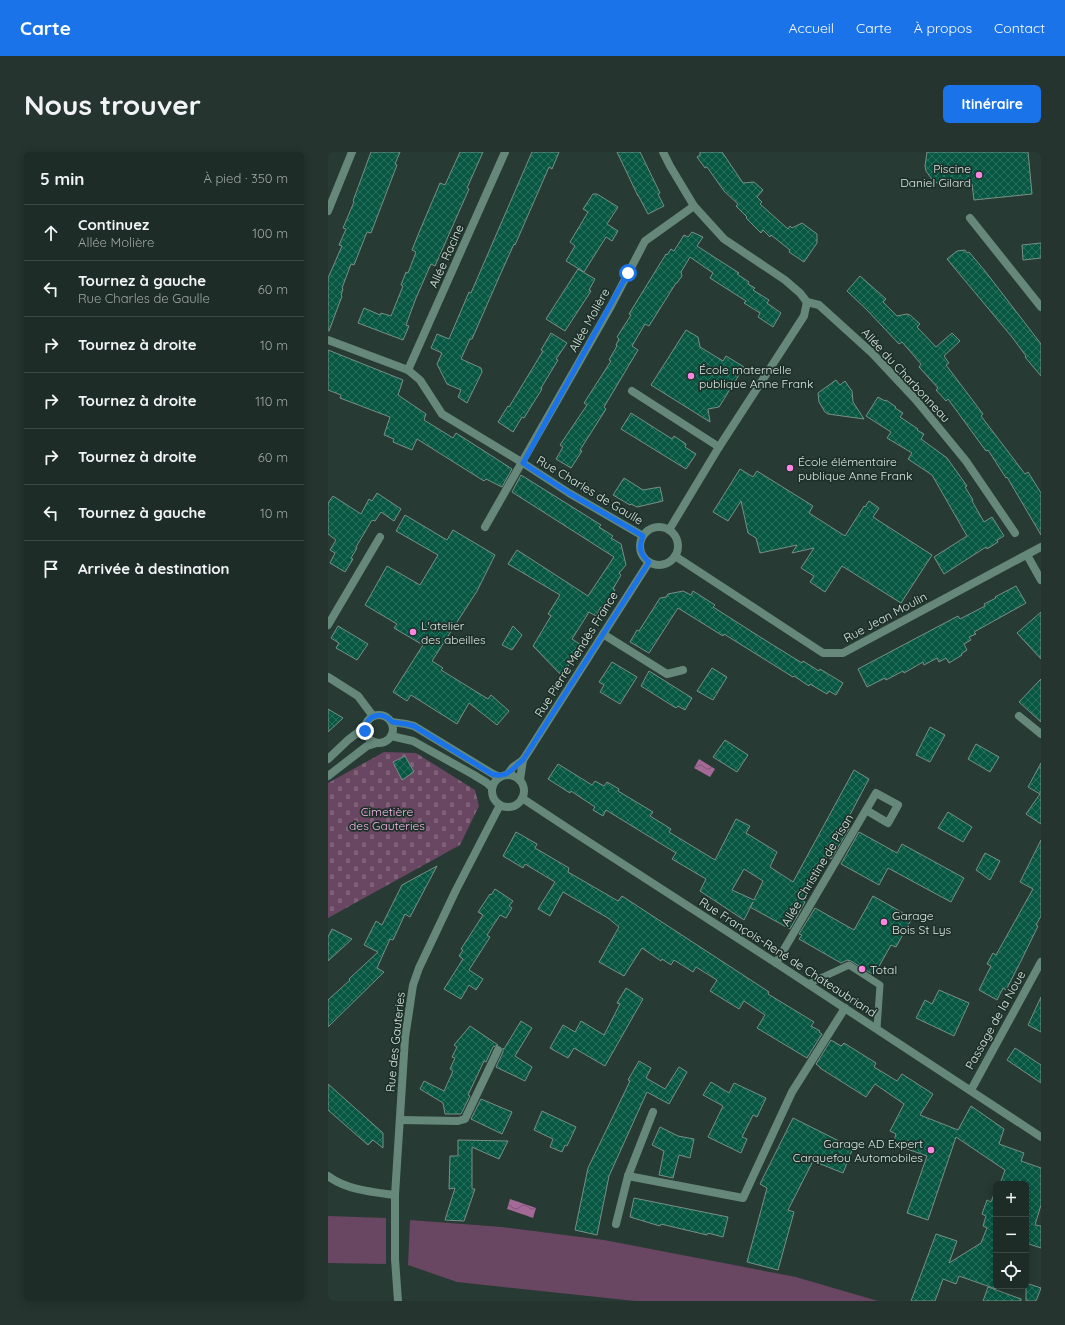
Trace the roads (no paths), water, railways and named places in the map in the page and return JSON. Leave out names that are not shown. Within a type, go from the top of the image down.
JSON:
[{"type":"street","points":[[328,211],[352,152]]},
{"type":"street","name":"Allée Racine","points":[[408,370],[505,152]]},
{"type":"street","name":"Allée du Charbonneau","points":[[664,152],[670,166],[694,206],[724,239],[785,280],[800,293],[807,302],[819,305],[872,353],[916,400],[966,461],[1015,533]]},
{"type":"street","name":"Allée Molière","points":[[485,527],[523,463],[611,306],[645,241],[694,206]]},
{"type":"street","points":[[970,218],[1041,307]]},
{"type":"street","points":[[669,530],[719,447],[804,316],[807,302]]},
{"type":"street","name":"Rue Charles de Gaulle","points":[[328,340],[408,370],[420,380],[442,414],[569,493],[643,536]]},
{"type":"street","points":[[632,391],[719,447]]},
{"type":"street","points":[[658,527],[669,530],[674,534],[678,545],[675,556],[666,564],[654,564],[649,562],[641,553],[640,547],[643,536],[652,528],[658,527]]},
{"type":"street","points":[[328,624],[380,537]]},
{"type":"street","name":"Rue Jean Moulin","points":[[675,556],[823,653],[843,653],[1041,547]]},
{"type":"street","points":[[1028,555],[1041,580]]},
{"type":"street","name":"Rue Pierre Mendès France","points":[[504,776],[523,760],[649,562]]},
{"type":"street","points":[[603,634],[666,674],[683,670]]},
{"type":"street","points":[[328,677],[358,696],[373,716]]},
{"type":"street","points":[[328,759],[348,740],[365,727],[367,722],[373,716],[381,715],[389,718],[392,722],[393,727],[391,736],[385,742],[367,746],[328,776]]},
{"type":"street","points":[[1019,716],[1041,734]]},
{"type":"street","points":[[392,722],[414,726],[492,774],[504,776],[512,775],[520,780],[524,789],[522,798],[518,803],[506,807],[500,805],[493,798],[492,788],[496,780],[504,776]]},
{"type":"street","points":[[365,727],[367,735],[377,743]]},
{"type":"street","points":[[391,736],[413,741],[474,775],[492,788]]},
{"type":"street","name":"Rue Pierre Mendès France","points":[[520,780],[523,760]]},
{"type":"street","name":"Rue François-René de Chateaubriand","points":[[522,798],[581,838],[776,962],[1041,1136]]},
{"type":"street","name":"Rue des Gauteries","points":[[398,1301],[394,1259],[395,1195],[405,1038],[413,985],[418,968],[500,805]]},
{"type":"street","name":"Allée Christine de Pisan","points":[[776,962],[866,810]]},
{"type":"street","name":"Passage de la Noue","points":[[971,1090],[1041,962]]},
{"type":"street","points":[[628,1176],[743,1198],[792,1092],[845,1008]]},
{"type":"street","points":[[400,1120],[458,1121],[465,1119],[498,1050]]},
{"type":"street","points":[[616,1224],[628,1176],[653,1112]]},
{"type":"street","points":[[328,1176],[334,1180],[369,1192],[395,1195]]},
{"type":"lane","points":[[808,984],[849,965],[880,985],[877,1028]]},
{"type":"water","points":[[699,759],[715,769],[710,777],[694,768]]},
{"type":"water","points":[[510,1199],[536,1208],[533,1218],[507,1209]]},
{"type":"place","name":"Piscine Daniel Gilard","points":[[979,175]]},
{"type":"place","name":"École maternelle publique Anne Frank","points":[[691,376]]},
{"type":"place","name":"École élémentaire publique Anne Frank","points":[[790,468]]},
{"type":"place","name":"L'atelier des abeilles","points":[[413,632]]},
{"type":"place","name":"Garage Bois St Lys","points":[[884,922]]},
{"type":"place","name":"Total","points":[[862,969]]},
{"type":"place","name":"Garage AD Expert Carquefou Automobiles","points":[[931,1150]]},
{"type":"park label","name":"Cimetière des Gauteries","points":[[387,818]]}]
